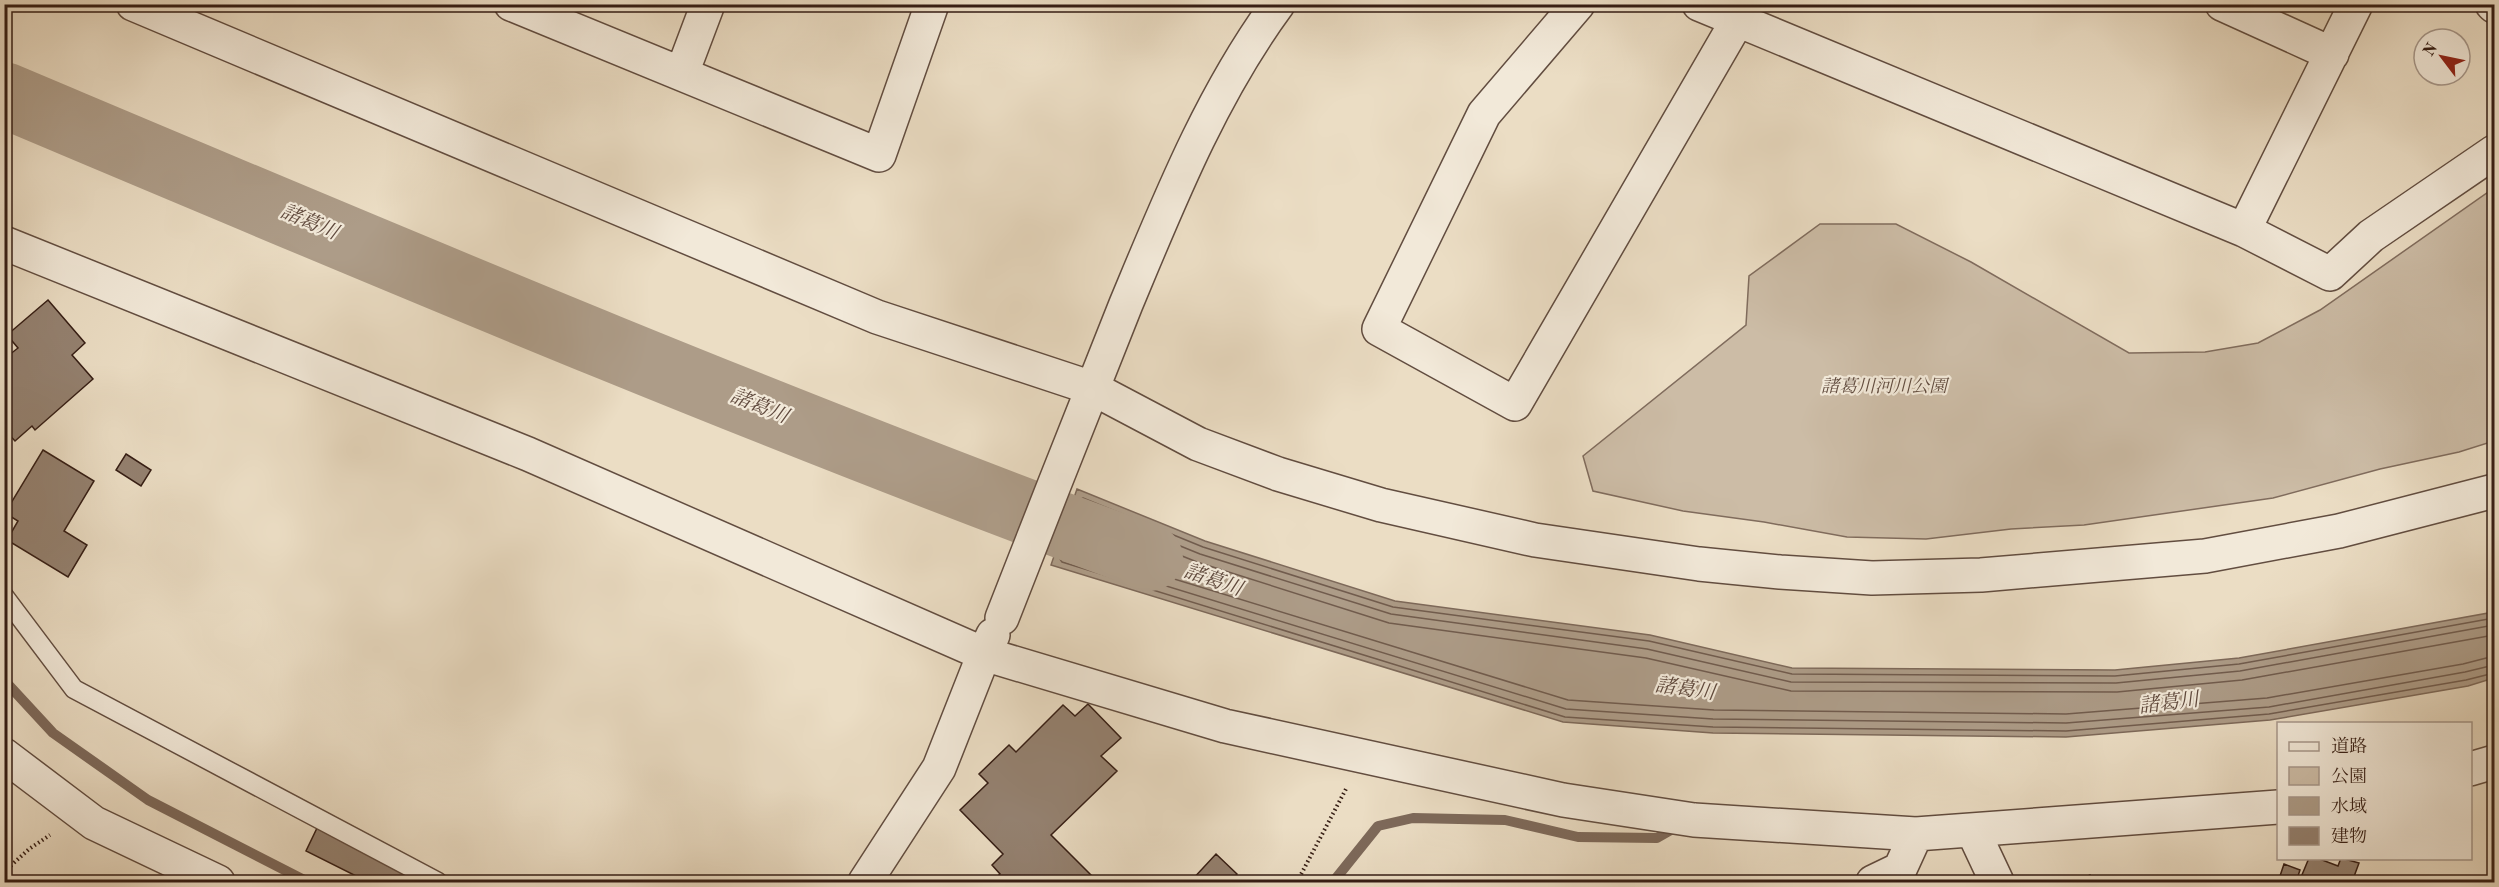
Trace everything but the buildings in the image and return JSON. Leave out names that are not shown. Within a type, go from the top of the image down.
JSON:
[{"type":"street","points":[[133,4],[877,317],[1198,444],[1278,474],[1381,505],[1558,543],[1699,564],[1861,578],[1981,575],[2205,556],[2339,531],[2494,491]]},
{"type":"street","points":[[511,4],[879,155],[932,4]]},
{"type":"street","points":[[682,73],[708,4]]},
{"type":"street","points":[[865,882],[939,768],[984,654],[1002,618],[1087,401],[1178,179],[1254,38],[1278,4]]},
{"type":"street","points":[[1578,4],[1484,114],[1379,329],[1515,404],[1742,13]]},
{"type":"street","points":[[1699,4],[1742,13],[2244,230],[2330,274],[2371,236],[2494,152]]},
{"type":"street","points":[[2222,4],[2332,54]]},
{"type":"street","points":[[2244,230],[2356,4]]},
{"type":"street","points":[[4,243],[528,454],[984,654],[1226,726],[1563,800],[1694,820],[1916,834],[2277,807]]},
{"type":"street","points":[[4,755],[94,823],[218,882]]},
{"type":"street","points":[[2472,768],[2494,762]]},
{"type":"street","points":[[1973,831],[1997,882]]},
{"type":"street","points":[[1873,882],[1900,869],[1916,834]]},
{"type":"lane","points":[[4,596],[74,689],[438,882]]},
{"type":"path","points":[[1297,882],[1337,803],[1366,757]]},
{"type":"path","points":[[4,872],[29,849],[52,833],[94,823]]},
{"type":"green space","name":"諸葛川河川公園","points":[[2494,188],[2494,441],[2459,452],[2380,469],[2273,498],[2084,525],[2011,529],[1926,539],[1847,537],[1764,522],[1683,511],[1593,491],[1583,456],[1746,325],[1749,276],[1820,224],[1896,224],[1971,262],[2129,353],[2205,352],[2258,343],[2320,310]]},
{"type":"water","points":[[1077,489],[1205,541],[1395,601],[1650,635],[1792,668],[2115,670],[2239,658],[2494,612],[2494,678],[2468,686],[2270,720],[2066,737],[1713,733],[1563,722],[1051,565]]},
{"type":"waterway","name":"諸葛川","points":[[4,95],[574,333],[861,448],[1150,558]]},
{"type":"waterway","points":[[4,680],[53,733],[148,800],[308,882]]},
{"type":"waterway","points":[[1333,882],[1378,826],[1413,818],[1505,820],[1578,837],[1657,838],[1671,830]]}]
